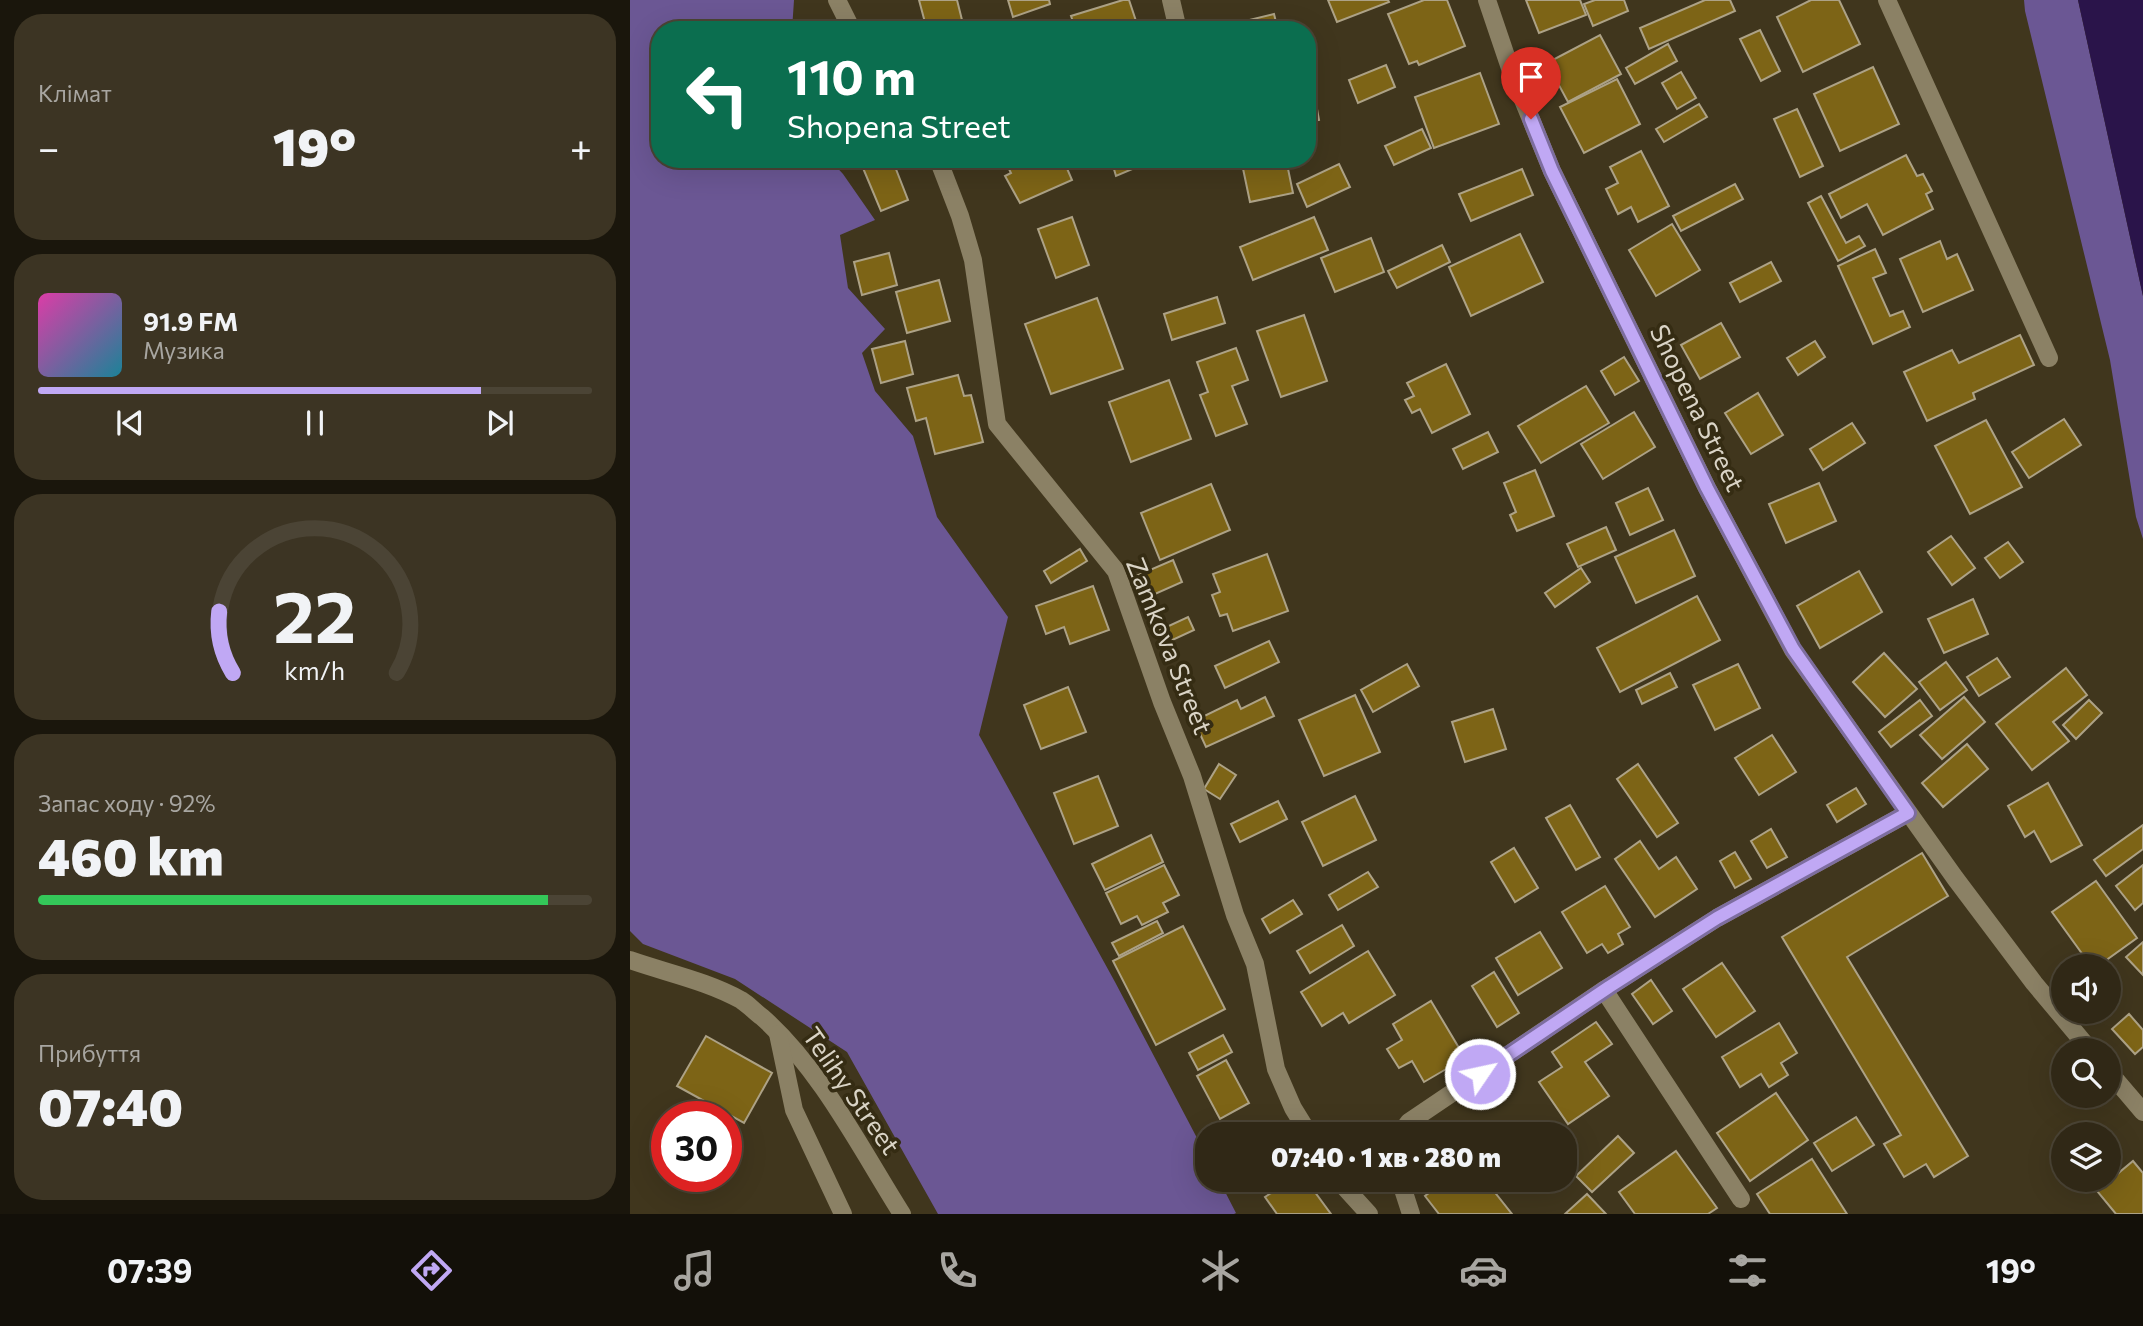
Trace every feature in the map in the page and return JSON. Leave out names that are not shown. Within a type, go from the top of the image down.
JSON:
[{"type":"street","points":[[837,0],[848,21]]},
{"type":"street","points":[[1171,0],[1176,21]]},
{"type":"street","name":"Shopena Street","points":[[1487,0],[1510,68],[1552,171],[1707,488],[1793,649],[1908,813],[2034,983],[2080,1038]]},
{"type":"street","points":[[1886,0],[2049,358]]},
{"type":"street","name":"Zamkova Street","points":[[941,168],[973,260],[998,424],[1116,571],[1192,776],[1235,915],[1255,964],[1276,1069],[1302,1122]]},
{"type":"street","points":[[1409,1122],[1604,990],[1717,918],[1908,813]]},
{"type":"street","name":"Telihy Street","points":[[630,960],[709,986],[743,1001],[777,1032],[798,1054],[820,1085],[902,1214]]},
{"type":"street","points":[[1604,990],[1741,1199]]},
{"type":"street","points":[[777,1032],[794,1110],[842,1214]]},
{"type":"street","points":[[2121,1086],[2143,1112]]},
{"type":"street","points":[[1349,1192],[1369,1214]]},
{"type":"street","points":[[1404,1192],[1411,1214]]},
{"type":"shaded area","points":[[630,0],[794,0],[793,21],[651,21],[651,168],[837,168],[875,220],[840,235],[848,288],[885,329],[862,353],[875,391],[913,436],[937,517],[1008,617],[979,735],[1195,1134],[1195,1192],[1225,1192],[1236,1213],[938,1214],[847,1052],[735,979],[643,944],[630,931]]},
{"type":"shaded area","points":[[2024,0],[2078,0],[2143,296],[2143,539],[2136,517],[2110,360]]},
{"type":"shaded area","points":[[2078,0],[2143,0],[2143,296]]},
{"type":"building","points":[[919,0],[957,0],[962,21],[925,21]]},
{"type":"building","points":[[1008,0],[1049,0],[1050,4],[1013,17]]},
{"type":"building","points":[[1129,0],[1136,21],[1073,21],[1071,16]]},
{"type":"building","points":[[1328,0],[1388,0],[1389,2],[1337,22]]},
{"type":"building","points":[[1424,0],[1447,0],[1465,46],[1419,65],[1417,61],[1409,64],[1388,14]]},
{"type":"building","points":[[1526,0],[1580,0],[1586,15],[1539,33]]},
{"type":"building","points":[[1595,0],[1624,0],[1628,11],[1593,26],[1584,4]]},
{"type":"building","points":[[1705,0],[1730,0],[1735,11],[1649,49],[1640,28]]},
{"type":"building","points":[[1811,0],[1839,0],[1860,44],[1803,72],[1777,17]]},
{"type":"building","points":[[1274,14],[1276,21],[1245,21]]},
{"type":"building","points":[[1760,30],[1780,71],[1761,81],[1740,39]]},
{"type":"building","points":[[1600,35],[1621,74],[1568,102],[1547,63]]},
{"type":"building","points":[[1668,44],[1677,61],[1635,84],[1626,68]]},
{"type":"building","points":[[1386,65],[1395,87],[1358,103],[1349,80]]},
{"type":"building","points":[[1873,67],[1899,124],[1840,151],[1814,94]]},
{"type":"building","points":[[1681,72],[1696,98],[1677,109],[1662,83]]},
{"type":"building","points":[[1480,73],[1499,124],[1434,148],[1415,97]]},
{"type":"building","points":[[1617,79],[1640,124],[1584,153],[1560,107]]},
{"type":"building","points":[[1699,104],[1707,117],[1664,142],[1656,129]]},
{"type":"building","points":[[1797,109],[1823,166],[1800,177],[1774,119]]},
{"type":"building","points":[[1422,129],[1431,148],[1394,165],[1385,146]]},
{"type":"building","points":[[1641,151],[1669,206],[1638,222],[1631,207],[1618,214],[1606,189],[1618,183],[1610,167]]},
{"type":"building","points":[[1906,155],[1917,176],[1923,174],[1932,191],[1926,194],[1933,209],[1883,235],[1867,204],[1841,218],[1829,194]]},
{"type":"building","points":[[1339,164],[1350,187],[1307,207],[1297,184]]},
{"type":"building","points":[[863,168],[896,168],[908,200],[881,211]]},
{"type":"building","points":[[1008,168],[1067,168],[1072,180],[1020,203],[1005,176],[1011,173]]},
{"type":"building","points":[[1114,168],[1135,168],[1116,176]]},
{"type":"building","points":[[1243,168],[1288,168],[1293,193],[1250,202]]},
{"type":"building","points":[[1522,169],[1533,195],[1471,221],[1459,194]]},
{"type":"building","points":[[1735,184],[1743,199],[1681,231],[1673,216]]},
{"type":"building","points":[[1821,196],[1846,243],[1859,236],[1865,246],[1838,261],[1808,203]]},
{"type":"building","points":[[1072,217],[1089,265],[1056,278],[1038,229]]},
{"type":"building","points":[[1314,217],[1328,250],[1253,280],[1240,247]]},
{"type":"building","points":[[1672,224],[1700,270],[1656,296],[1629,250]]},
{"type":"building","points":[[1520,234],[1543,282],[1471,316],[1449,267]]},
{"type":"building","points":[[1371,238],[1384,272],[1335,292],[1321,258]]},
{"type":"building","points":[[1940,241],[1947,259],[1957,254],[1973,290],[1923,312],[1900,259]]},
{"type":"building","points":[[1442,245],[1450,262],[1397,288],[1388,271]]},
{"type":"building","points":[[1875,249],[1886,273],[1873,278],[1890,316],[1903,311],[1910,327],[1873,344],[1838,266]]},
{"type":"building","points":[[889,253],[897,285],[862,295],[854,262]]},
{"type":"building","points":[[1771,262],[1781,281],[1740,302],[1730,283]]},
{"type":"building","points":[[939,280],[950,321],[907,333],[896,292]]},
{"type":"building","points":[[1217,297],[1225,323],[1172,340],[1164,314]]},
{"type":"building","points":[[1097,298],[1123,369],[1051,394],[1025,324]]},
{"type":"building","points":[[1304,315],[1327,381],[1281,397],[1257,331]]},
{"type":"building","points":[[1721,323],[1740,357],[1700,379],[1681,345]]},
{"type":"building","points":[[2020,335],[2034,365],[1973,393],[1975,399],[1927,421],[1904,372],[1952,350],[1959,363]]},
{"type":"building","points":[[905,341],[913,374],[881,383],[872,349]]},
{"type":"building","points":[[1815,341],[1825,357],[1798,375],[1787,358]]},
{"type":"building","points":[[1236,348],[1248,380],[1232,386],[1247,424],[1216,436],[1200,395],[1208,392],[1197,362]]},
{"type":"building","points":[[1624,357],[1639,381],[1615,395],[1601,371]]},
{"type":"building","points":[[1446,364],[1470,414],[1432,433],[1420,409],[1412,413],[1405,400],[1414,396],[1407,383]]},
{"type":"building","points":[[958,375],[964,396],[971,395],[983,442],[935,454],[926,418],[916,421],[907,388]]},
{"type":"building","points":[[1169,380],[1191,439],[1131,462],[1109,402]]},
{"type":"building","points":[[1586,386],[1609,423],[1541,463],[1518,426]]},
{"type":"building","points":[[1758,393],[1783,435],[1751,454],[1725,413]]},
{"type":"building","points":[[1634,412],[1655,447],[1603,479],[1581,444]]},
{"type":"building","points":[[2064,419],[2081,445],[2029,478],[2012,452]]},
{"type":"building","points":[[1986,420],[2022,487],[1970,514],[1935,446]]},
{"type":"building","points":[[1852,423],[1865,443],[1823,470],[1810,449]]},
{"type":"building","points":[[1488,432],[1498,452],[1463,469],[1453,449]]},
{"type":"building","points":[[1535,470],[1554,516],[1517,531],[1510,515],[1516,512],[1504,483]]},
{"type":"building","points":[[1819,483],[1836,521],[1786,543],[1769,504]]},
{"type":"building","points":[[1211,484],[1230,530],[1160,560],[1141,513]]},
{"type":"building","points":[[1648,488],[1663,520],[1630,535],[1616,503]]},
{"type":"building","points":[[1606,527],[1616,550],[1578,567],[1567,544]]},
{"type":"building","points":[[1674,530],[1695,576],[1636,603],[1615,557]]},
{"type":"building","points":[[1951,536],[1975,568],[1952,585],[1928,552]]},
{"type":"building","points":[[2008,542],[2023,562],[2000,578],[1985,558]]},
{"type":"building","points":[[1080,549],[1087,561],[1051,583],[1044,571]]},
{"type":"building","points":[[1267,554],[1288,611],[1233,631],[1227,614],[1220,616],[1212,595],[1220,592],[1213,574]]},
{"type":"building","points":[[1173,560],[1182,582],[1146,598],[1136,576]]},
{"type":"building","points":[[1581,568],[1590,582],[1555,607],[1545,593]]},
{"type":"building","points":[[1859,571],[1882,612],[1820,648],[1797,606]]},
{"type":"building","points":[[1093,586],[1109,630],[1070,644],[1064,627],[1046,634],[1036,606]]},
{"type":"building","points":[[1697,596],[1720,640],[1620,692],[1597,648]]},
{"type":"building","points":[[1973,599],[1988,634],[1944,653],[1928,619]]},
{"type":"building","points":[[1188,617],[1194,630],[1166,643],[1160,630]]},
{"type":"building","points":[[1269,641],[1279,662],[1225,688],[1215,666]]},
{"type":"building","points":[[1884,653],[1917,689],[1885,717],[1853,682]]},
{"type":"building","points":[[1997,658],[2010,677],[1979,696],[1967,677]]},
{"type":"building","points":[[1946,662],[1967,690],[1940,710],[1919,682]]},
{"type":"building","points":[[1407,664],[1419,686],[1373,712],[1361,690]]},
{"type":"building","points":[[1738,664],[1760,708],[1715,730],[1693,685]]},
{"type":"building","points":[[2066,668],[2087,695],[2053,722],[2069,741],[2032,770],[1996,724]]},
{"type":"building","points":[[1670,673],[1677,687],[1642,704],[1636,690]]},
{"type":"building","points":[[1068,687],[1086,732],[1041,749],[1024,705]]},
{"type":"building","points":[[1355,695],[1380,752],[1324,776],[1299,720]]},
{"type":"building","points":[[1265,697],[1274,716],[1206,747],[1194,721],[1237,700],[1241,709]]},
{"type":"building","points":[[1964,697],[1985,722],[1942,759],[1920,735]]},
{"type":"building","points":[[1920,700],[1932,716],[1891,747],[1879,732]]},
{"type":"building","points":[[2089,700],[2102,713],[2076,739],[2063,725]]},
{"type":"building","points":[[1493,709],[1506,749],[1465,762],[1452,722]]},
{"type":"building","points":[[1772,735],[1796,772],[1759,795],[1735,758]]},
{"type":"building","points":[[1967,744],[1988,769],[1943,807],[1922,783]]},
{"type":"building","points":[[1219,764],[1236,775],[1220,799],[1204,789]]},
{"type":"building","points":[[1638,764],[1678,823],[1657,837],[1617,779]]},
{"type":"building","points":[[1098,776],[1118,826],[1074,844],[1054,793]]},
{"type":"building","points":[[2048,783],[2082,845],[2051,862],[2034,831],[2025,837],[2008,806]]},
{"type":"building","points":[[1856,788],[1866,804],[1837,822],[1827,805]]},
{"type":"building","points":[[1355,796],[1376,840],[1323,866],[1302,822]]},
{"type":"building","points":[[1278,801],[1287,819],[1240,842],[1231,824]]},
{"type":"building","points":[[1570,805],[1600,857],[1576,870],[1546,818]]},
{"type":"building","points":[[2143,825],[2143,849],[2106,876],[2094,860]]},
{"type":"building","points":[[1771,829],[1787,857],[1767,868],[1751,841]]},
{"type":"building","points":[[1151,835],[1163,862],[1105,890],[1092,864]]},
{"type":"building","points":[[1640,841],[1659,869],[1676,857],[1697,889],[1655,917],[1615,859]]},
{"type":"building","points":[[1514,848],[1538,888],[1515,902],[1491,862]]},
{"type":"building","points":[[1735,852],[1751,879],[1735,888],[1720,861]]},
{"type":"building","points":[[1922,853],[1948,896],[1847,957],[1968,1156],[1934,1177],[1926,1164],[1904,1177],[1884,1144],[1901,1135],[1782,937]]},
{"type":"building","points":[[1164,865],[1179,895],[1163,903],[1168,912],[1142,925],[1137,916],[1121,924],[1106,893]]},
{"type":"building","points":[[2143,865],[2143,903],[2135,910],[2116,886]]},
{"type":"building","points":[[1368,872],[1378,887],[1338,910],[1329,895]]},
{"type":"building","points":[[2096,881],[2137,938],[2115,954],[2082,954],[2052,912]]},
{"type":"building","points":[[1605,886],[1630,927],[1618,934],[1623,944],[1608,953],[1602,944],[1587,953],[1562,912]]},
{"type":"building","points":[[1293,900],[1302,914],[1270,933],[1262,919]]},
{"type":"building","points":[[1157,921],[1163,933],[1119,956],[1112,943]]},
{"type":"building","points":[[1342,925],[1354,946],[1310,973],[1297,951]]},
{"type":"building","points":[[1183,926],[1225,1009],[1156,1045],[1113,961]]},
{"type":"building","points":[[1540,932],[1562,968],[1518,995],[1496,958]]},
{"type":"building","points":[[2143,942],[2143,975],[2126,957]]},
{"type":"building","points":[[1368,951],[1395,995],[1349,1023],[1343,1013],[1322,1026],[1301,992]]},
{"type":"building","points":[[1722,963],[1755,1011],[1716,1037],[1683,989]]},
{"type":"building","points":[[1494,972],[1519,1013],[1497,1027],[1472,986]]},
{"type":"building","points":[[1651,980],[1672,1011],[1653,1024],[1632,994]]},
{"type":"building","points":[[1431,1001],[1465,1058],[1424,1082],[1412,1061],[1399,1068],[1387,1049],[1402,1040],[1393,1024]]},
{"type":"building","points":[[2129,1014],[2143,1030],[2143,1047],[2135,1054],[2112,1029],[2121,1024]]},
{"type":"building","points":[[1596,1022],[1612,1044],[1585,1062],[1609,1096],[1571,1122],[1567,1122],[1539,1082],[1562,1067],[1552,1052]]},
{"type":"building","points":[[1779,1023],[1797,1053],[1781,1063],[1788,1075],[1769,1087],[1761,1074],[1740,1087],[1722,1057]]},
{"type":"building","points":[[1223,1035],[1232,1052],[1198,1070],[1189,1053]]},
{"type":"building","points":[[706,1036],[772,1073],[744,1123],[742,1101],[704,1101],[677,1086]]},
{"type":"building","points":[[1226,1060],[1249,1103],[1220,1119],[1197,1076]]},
{"type":"building","points":[[1776,1093],[1808,1140],[1750,1181],[1717,1133]]},
{"type":"building","points":[[1856,1117],[1874,1145],[1832,1171],[1814,1143]]},
{"type":"building","points":[[1618,1136],[1634,1153],[1592,1192],[1577,1175]]},
{"type":"building","points":[[1676,1151],[1717,1208],[1708,1214],[1635,1214],[1619,1192]]},
{"type":"building","points":[[1812,1159],[1847,1214],[1770,1214],[1757,1194]]},
{"type":"building","points":[[2133,1161],[2143,1173],[2143,1214],[2116,1214],[2098,1192],[2121,1192],[2121,1171]]},
{"type":"building","points":[[1273,1192],[1315,1192],[1331,1214],[1277,1214],[1265,1197]]},
{"type":"building","points":[[1430,1192],[1495,1192],[1512,1214],[1439,1214],[1425,1196]]},
{"type":"building","points":[[1587,1194],[1606,1214],[1565,1214]]},
{"type":"route","points":[[1480,1074],[1717,918],[1908,813],[1793,649],[1707,488],[1552,171],[1531,119]]}]
